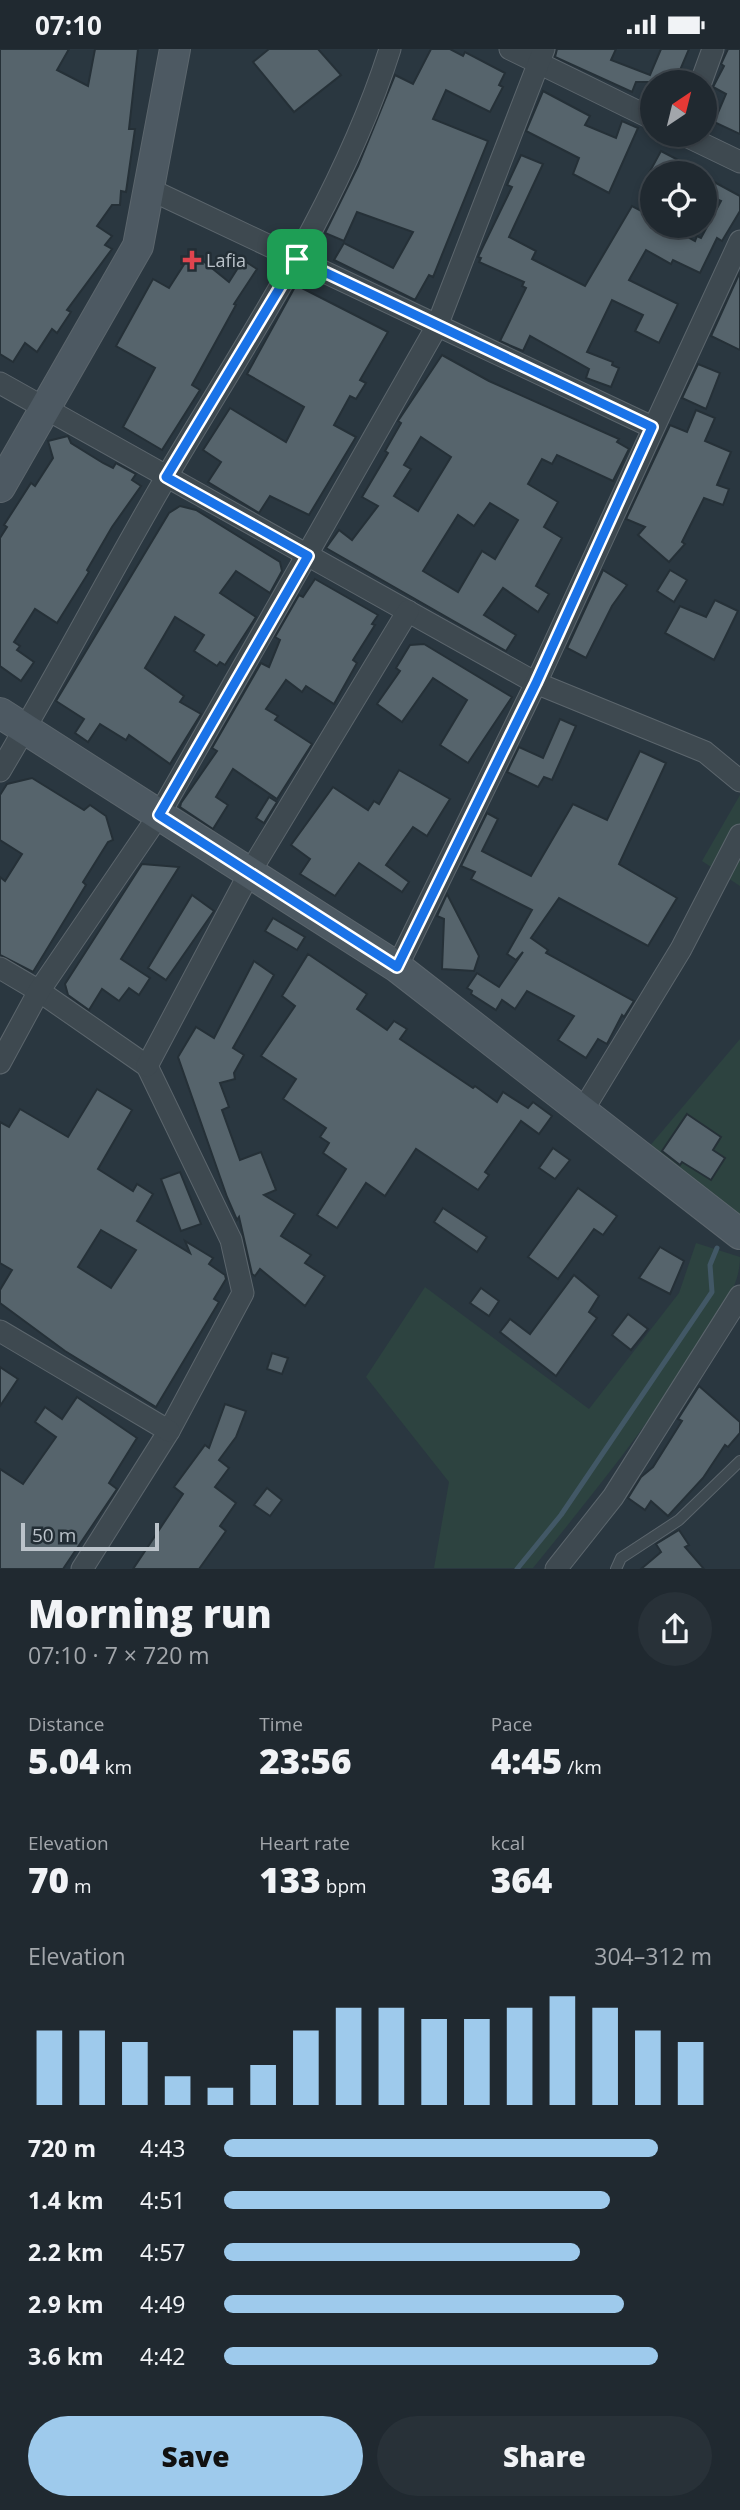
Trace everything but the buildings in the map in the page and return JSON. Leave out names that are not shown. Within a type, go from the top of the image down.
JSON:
[{"type":"street","points":[[0,487],[138,246],[175,49]]},
{"type":"street","points":[[0,771],[166,477],[297,259],[352,152],[390,49]]},
{"type":"street","points":[[510,49],[541,56],[640,112]]},
{"type":"street","points":[[705,70],[713,49]]},
{"type":"street","points":[[0,1063],[39,991],[159,815],[437,326],[541,56]]},
{"type":"street","points":[[709,147],[740,162]]},
{"type":"street","points":[[149,189],[652,427]]},
{"type":"street","points":[[397,967],[536,683],[740,241]]},
{"type":"street","points":[[0,383],[536,683],[705,752],[740,781]]},
{"type":"street","points":[[147,1066],[250,872],[408,611]]},
{"type":"street","points":[[0,713],[397,967],[740,1234]]},
{"type":"street","points":[[583,1110],[599,1079],[681,949],[740,835]]},
{"type":"street","points":[[0,968],[39,991],[147,1066],[231,1240],[243,1293],[169,1431],[82,1569]]},
{"type":"street","points":[[556,1569],[613,1497],[740,1296]]},
{"type":"street","points":[[0,1331],[169,1431]]},
{"type":"lane","points":[[616,1569],[621,1558],[679,1520],[740,1461]]},
{"type":"green space","points":[[740,795],[740,886],[702,861]]},
{"type":"green space","points":[[740,1039],[740,1219],[643,1154]]},
{"type":"green space","points":[[696,1243],[740,1257],[733,1290],[664,1399],[533,1568],[434,1568],[449,1482],[366,1377],[425,1287],[589,1409],[679,1293]]},
{"type":"waterway","points":[[517,1569],[561,1515],[712,1292],[710,1265],[717,1248]]},
{"type":"place","name":"Lafia","points":[[192,260]]},
{"type":"route","points":[[297,259],[652,427],[536,683],[397,967],[159,815],[308,556],[166,477],[297,259]]}]
